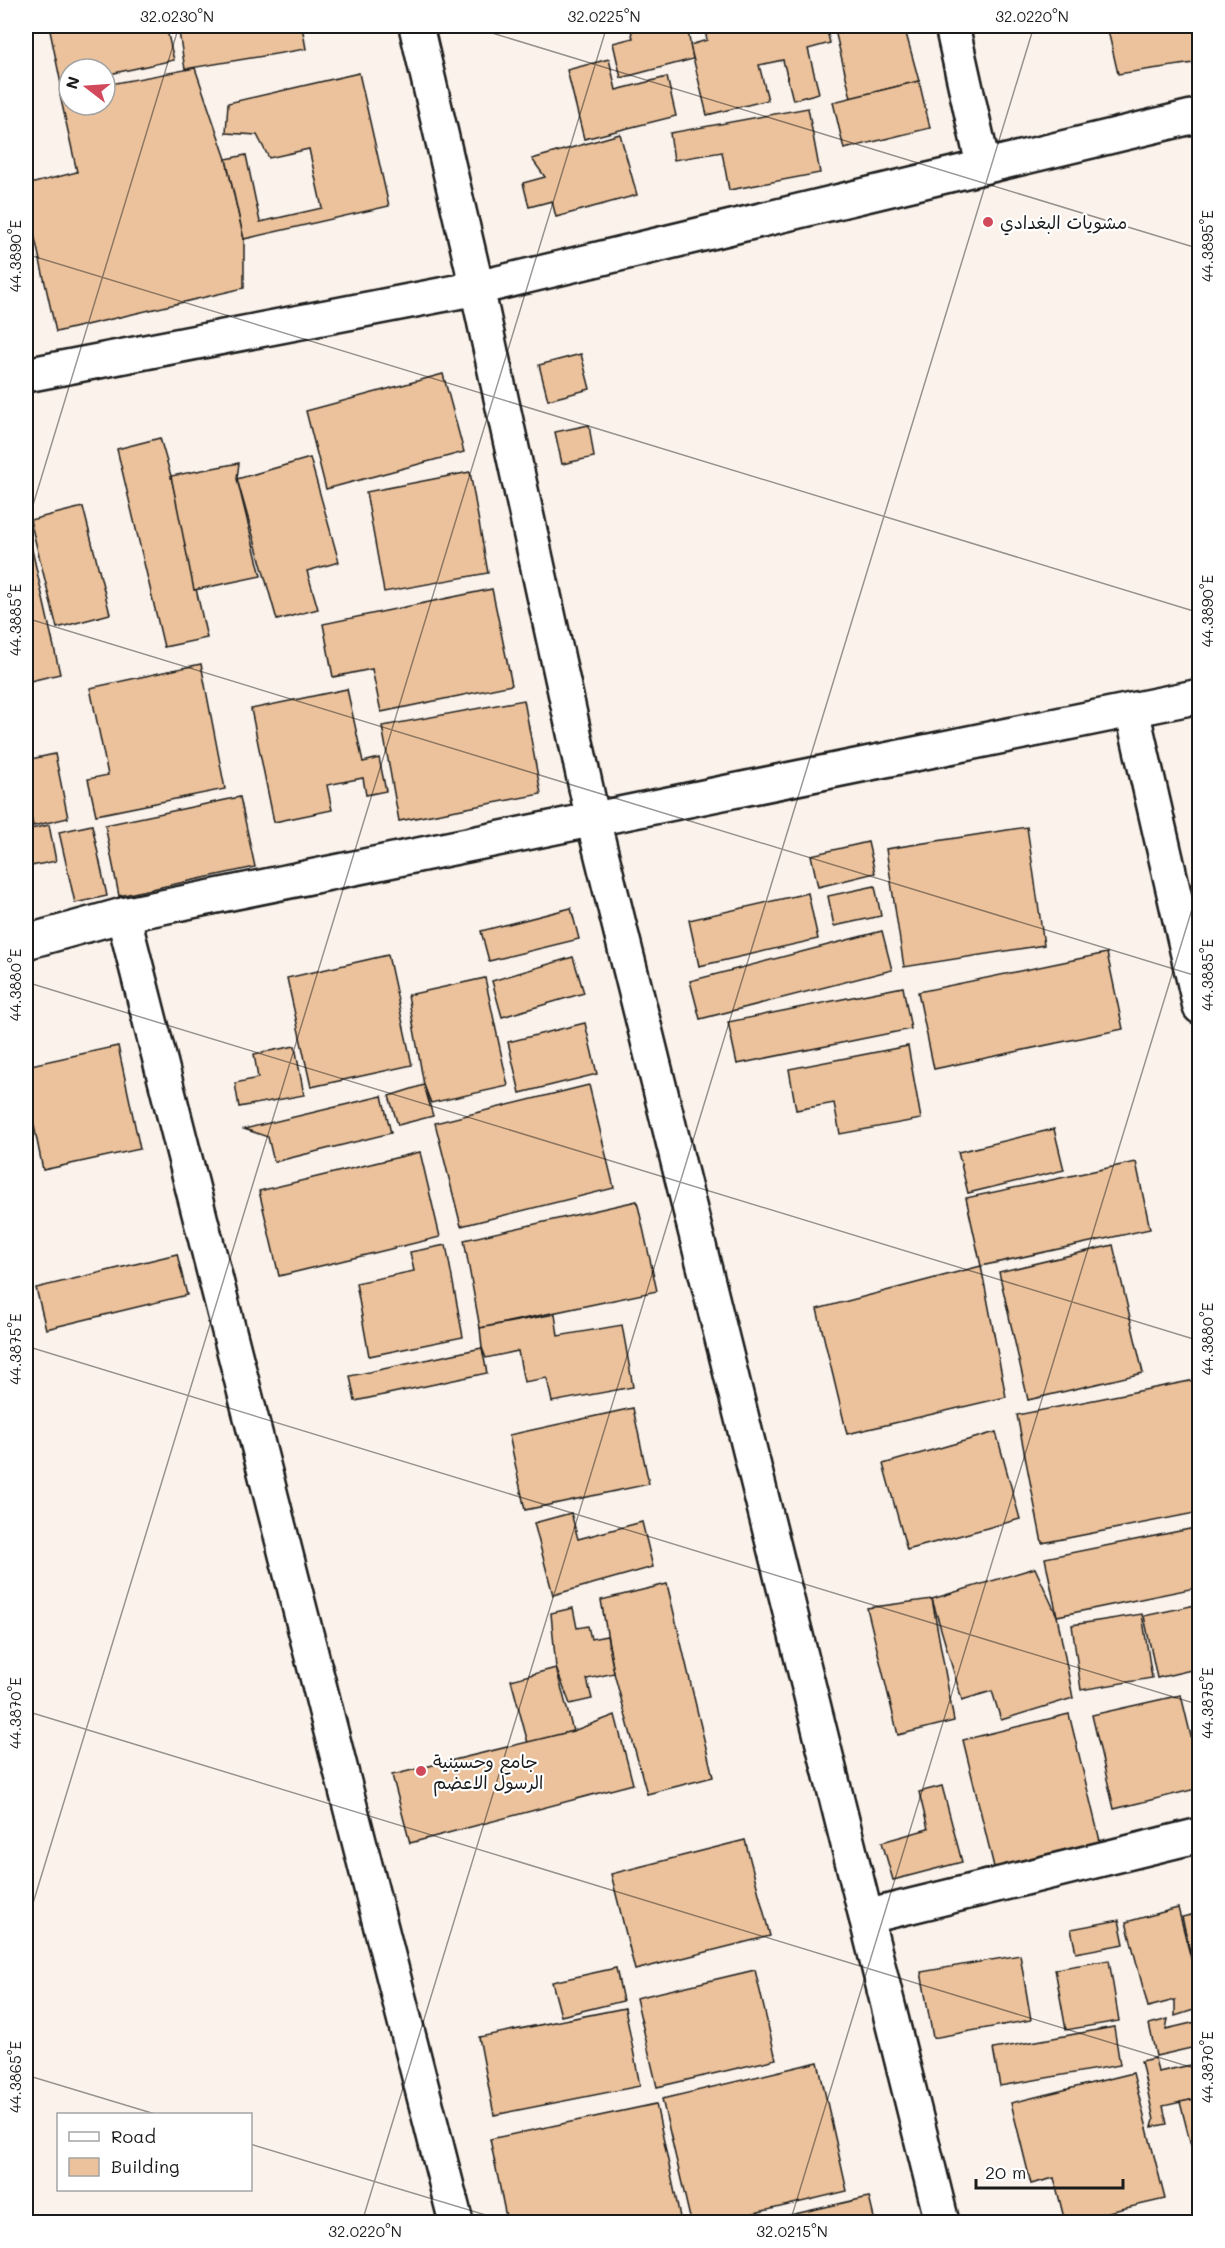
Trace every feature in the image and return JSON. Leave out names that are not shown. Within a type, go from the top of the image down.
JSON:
[{"type":"street","points":[[416,26],[477,288],[593,820],[942,2223]]},
{"type":"street","points":[[952,26],[983,165]]},
{"type":"street","points":[[26,375],[477,288],[983,165],[1200,115]]},
{"type":"street","points":[[26,942],[123,915],[1200,696]]},
{"type":"street","points":[[1132,710],[1200,1007]]},
{"type":"street","points":[[123,915],[456,2223]]},
{"type":"street","points":[[866,1917],[1200,1835]]},
{"type":"building","points":[[49,26],[166,26],[174,60],[117,72],[117,57],[57,57],[57,65]]},
{"type":"building","points":[[178,26],[302,26],[306,49],[185,69]]},
{"type":"building","points":[[630,26],[687,26],[693,59],[621,78],[613,43],[633,38]]},
{"type":"building","points":[[704,26],[826,26],[830,43],[808,49],[819,93],[793,100],[783,60],[759,65],[768,100],[707,115],[690,45],[707,40]]},
{"type":"building","points":[[834,26],[904,26],[919,81],[851,98]]},
{"type":"building","points":[[1107,26],[1200,26],[1200,62],[1118,74]]},
{"type":"building","points":[[609,59],[616,90],[667,77],[676,116],[584,139],[567,70]]},
{"type":"building","points":[[195,68],[226,159],[244,239],[244,288],[56,332],[26,198],[26,185],[77,172],[65,117],[117,117],[117,83]]},
{"type":"building","points":[[359,73],[389,206],[244,239],[226,159],[246,155],[260,222],[322,208],[309,149],[269,158],[257,135],[226,133],[228,103]]},
{"type":"building","points":[[919,81],[930,128],[844,149],[833,102]]},
{"type":"building","points":[[808,108],[820,173],[729,190],[722,152],[674,160],[670,133]]},
{"type":"building","points":[[620,134],[637,195],[556,217],[552,201],[529,207],[523,183],[545,177],[532,159]]},
{"type":"building","points":[[581,354],[590,389],[548,400],[539,365]]},
{"type":"building","points":[[443,374],[464,452],[326,489],[306,411]]},
{"type":"building","points":[[589,425],[594,457],[562,464],[555,432]]},
{"type":"building","points":[[160,438],[171,476],[207,638],[164,647],[117,449]]},
{"type":"building","points":[[310,458],[339,562],[307,571],[318,609],[277,620],[237,479]]},
{"type":"building","points":[[239,463],[237,479],[261,576],[194,590],[171,476]]},
{"type":"building","points":[[470,472],[488,573],[384,592],[366,492]]},
{"type":"building","points":[[83,507],[110,614],[57,628],[30,520]]},
{"type":"building","points":[[26,523],[60,674],[26,682]]},
{"type":"building","points":[[492,589],[512,685],[381,712],[372,669],[333,677],[323,624]]},
{"type":"building","points":[[201,664],[225,789],[96,815],[88,779],[108,775],[90,688]]},
{"type":"building","points":[[347,689],[363,762],[379,758],[386,791],[366,795],[363,778],[327,785],[332,810],[274,822],[251,709]]},
{"type":"building","points":[[524,700],[541,794],[399,821],[382,726]]},
{"type":"building","points":[[55,754],[68,818],[33,826],[26,789],[26,760]]},
{"type":"building","points":[[240,797],[255,867],[119,896],[105,825]]},
{"type":"building","points":[[49,825],[56,861],[26,867],[26,830]]},
{"type":"building","points":[[92,825],[107,896],[75,903],[59,832]]},
{"type":"building","points":[[1027,827],[1044,945],[904,967],[886,849]]},
{"type":"building","points":[[868,842],[875,873],[818,887],[811,855]]},
{"type":"building","points":[[875,886],[881,916],[834,926],[828,896]]},
{"type":"building","points":[[808,893],[818,939],[699,966],[689,920]]},
{"type":"building","points":[[571,908],[579,939],[489,961],[481,931]]},
{"type":"building","points":[[882,931],[892,970],[700,1019],[690,981]]},
{"type":"building","points":[[1107,953],[1123,1029],[934,1069],[918,992]]},
{"type":"building","points":[[388,955],[412,1065],[311,1087],[287,978]]},
{"type":"building","points":[[573,957],[584,993],[502,1017],[492,981]]},
{"type":"building","points":[[485,978],[508,1086],[431,1103],[424,1085],[408,995]]},
{"type":"building","points":[[903,987],[911,1029],[737,1064],[728,1022]]},
{"type":"building","points":[[585,1023],[597,1074],[520,1093],[508,1042]]},
{"type":"building","points":[[118,1046],[140,1149],[43,1170],[26,1086],[26,1066]]},
{"type":"building","points":[[295,1046],[304,1095],[239,1107],[235,1083],[258,1078],[254,1054]]},
{"type":"building","points":[[908,1046],[921,1119],[840,1134],[834,1103],[796,1110],[789,1069]]},
{"type":"building","points":[[424,1085],[433,1116],[398,1125],[389,1096]]},
{"type":"building","points":[[589,1085],[614,1188],[461,1226],[435,1123]]},
{"type":"building","points":[[382,1096],[391,1133],[274,1162],[268,1137],[244,1129]]},
{"type":"building","points":[[1054,1129],[1064,1170],[968,1193],[958,1152]]},
{"type":"building","points":[[420,1152],[440,1237],[279,1276],[259,1191]]},
{"type":"building","points":[[1136,1162],[1150,1229],[981,1266],[966,1198]]},
{"type":"building","points":[[637,1201],[657,1291],[480,1328],[464,1240]]},
{"type":"building","points":[[446,1245],[463,1337],[369,1356],[356,1283],[414,1271],[410,1252]]},
{"type":"building","points":[[1113,1245],[1143,1373],[1028,1400],[999,1272]]},
{"type":"building","points":[[177,1254],[187,1295],[46,1329],[36,1288]]},
{"type":"building","points":[[981,1266],[1006,1397],[847,1434],[817,1309]]},
{"type":"building","points":[[555,1314],[558,1336],[622,1325],[633,1387],[552,1402],[547,1378],[524,1382],[518,1351],[486,1358],[482,1348],[480,1328]]},
{"type":"building","points":[[482,1348],[487,1373],[355,1401],[350,1376]]},
{"type":"building","points":[[1200,1379],[1200,1512],[1042,1543],[1017,1415]]},
{"type":"building","points":[[633,1408],[649,1484],[525,1510],[509,1435]]},
{"type":"building","points":[[996,1432],[1020,1519],[907,1550],[883,1464]]},
{"type":"building","points":[[571,1513],[578,1539],[642,1522],[653,1567],[553,1595],[534,1523]]},
{"type":"building","points":[[1195,1528],[1200,1553],[1200,1587],[1057,1616],[1045,1558]]},
{"type":"building","points":[[1035,1568],[1057,1616],[1073,1698],[1001,1720],[992,1691],[962,1700],[932,1599]]},
{"type":"building","points":[[667,1584],[713,1777],[647,1794],[614,1673],[601,1600]]},
{"type":"building","points":[[932,1599],[954,1721],[898,1735],[867,1608]]},
{"type":"building","points":[[1200,1604],[1200,1668],[1157,1678],[1144,1616]]},
{"type":"building","points":[[573,1608],[577,1628],[588,1626],[591,1639],[607,1636],[614,1673],[587,1679],[592,1699],[570,1704],[556,1668],[551,1613]]},
{"type":"building","points":[[1142,1614],[1152,1678],[1081,1690],[1072,1625]]},
{"type":"building","points":[[556,1668],[573,1731],[528,1743],[511,1680]]},
{"type":"building","points":[[1181,1695],[1200,1774],[1200,1788],[1114,1809],[1092,1715]]},
{"type":"building","points":[[1069,1714],[1101,1845],[995,1871],[963,1740]]},
{"type":"building","points":[[615,1715],[633,1784],[410,1843],[392,1775],[573,1731]]},
{"type":"building","points":[[942,1786],[962,1862],[893,1880],[882,1842],[928,1829],[919,1792]]},
{"type":"building","points":[[745,1840],[770,1936],[635,1970],[611,1874]]},
{"type":"building","points":[[1178,1908],[1200,1993],[1200,2008],[1175,2016],[1175,2000],[1148,2007],[1126,1922]]},
{"type":"building","points":[[1200,1913],[1200,1993],[1182,1917]]},
{"type":"building","points":[[1119,1920],[1124,1944],[1076,1953],[1071,1929]]},
{"type":"building","points":[[1020,1955],[1031,2020],[933,2038],[921,1972]]},
{"type":"building","points":[[1109,1960],[1119,2021],[1066,2030],[1055,1969]]},
{"type":"building","points":[[616,1968],[623,2001],[561,2016],[552,1982]]},
{"type":"building","points":[[755,1970],[776,2059],[657,2087],[636,1998]]},
{"type":"building","points":[[625,2008],[640,2086],[494,2115],[479,2037]]},
{"type":"building","points":[[1168,2019],[1166,2029],[1200,2021],[1200,2046],[1156,2056],[1149,2024]]},
{"type":"building","points":[[1114,2027],[1120,2065],[1000,2086],[993,2049]]},
{"type":"building","points":[[1155,2058],[1158,2072],[1200,2063],[1200,2098],[1163,2106],[1167,2124],[1152,2127],[1154,2120],[1141,2061]]},
{"type":"building","points":[[818,2062],[847,2191],[717,2222],[691,2222],[662,2099]]},
{"type":"building","points":[[1133,2073],[1165,2199],[1065,2222],[1054,2178],[1031,2184],[1011,2103]]},
{"type":"building","points":[[1200,2098],[1200,2156],[1194,2157],[1180,2102]]},
{"type":"building","points":[[656,2104],[681,2222],[507,2222],[490,2139]]},
{"type":"building","points":[[869,2197],[875,2222],[760,2222]]},
{"type":"place","name":"مشويات البغدادي","points":[[988,222]]},
{"type":"place","name":"جامع وحسينية الرسول الاعضم","points":[[421,1771]]}]
